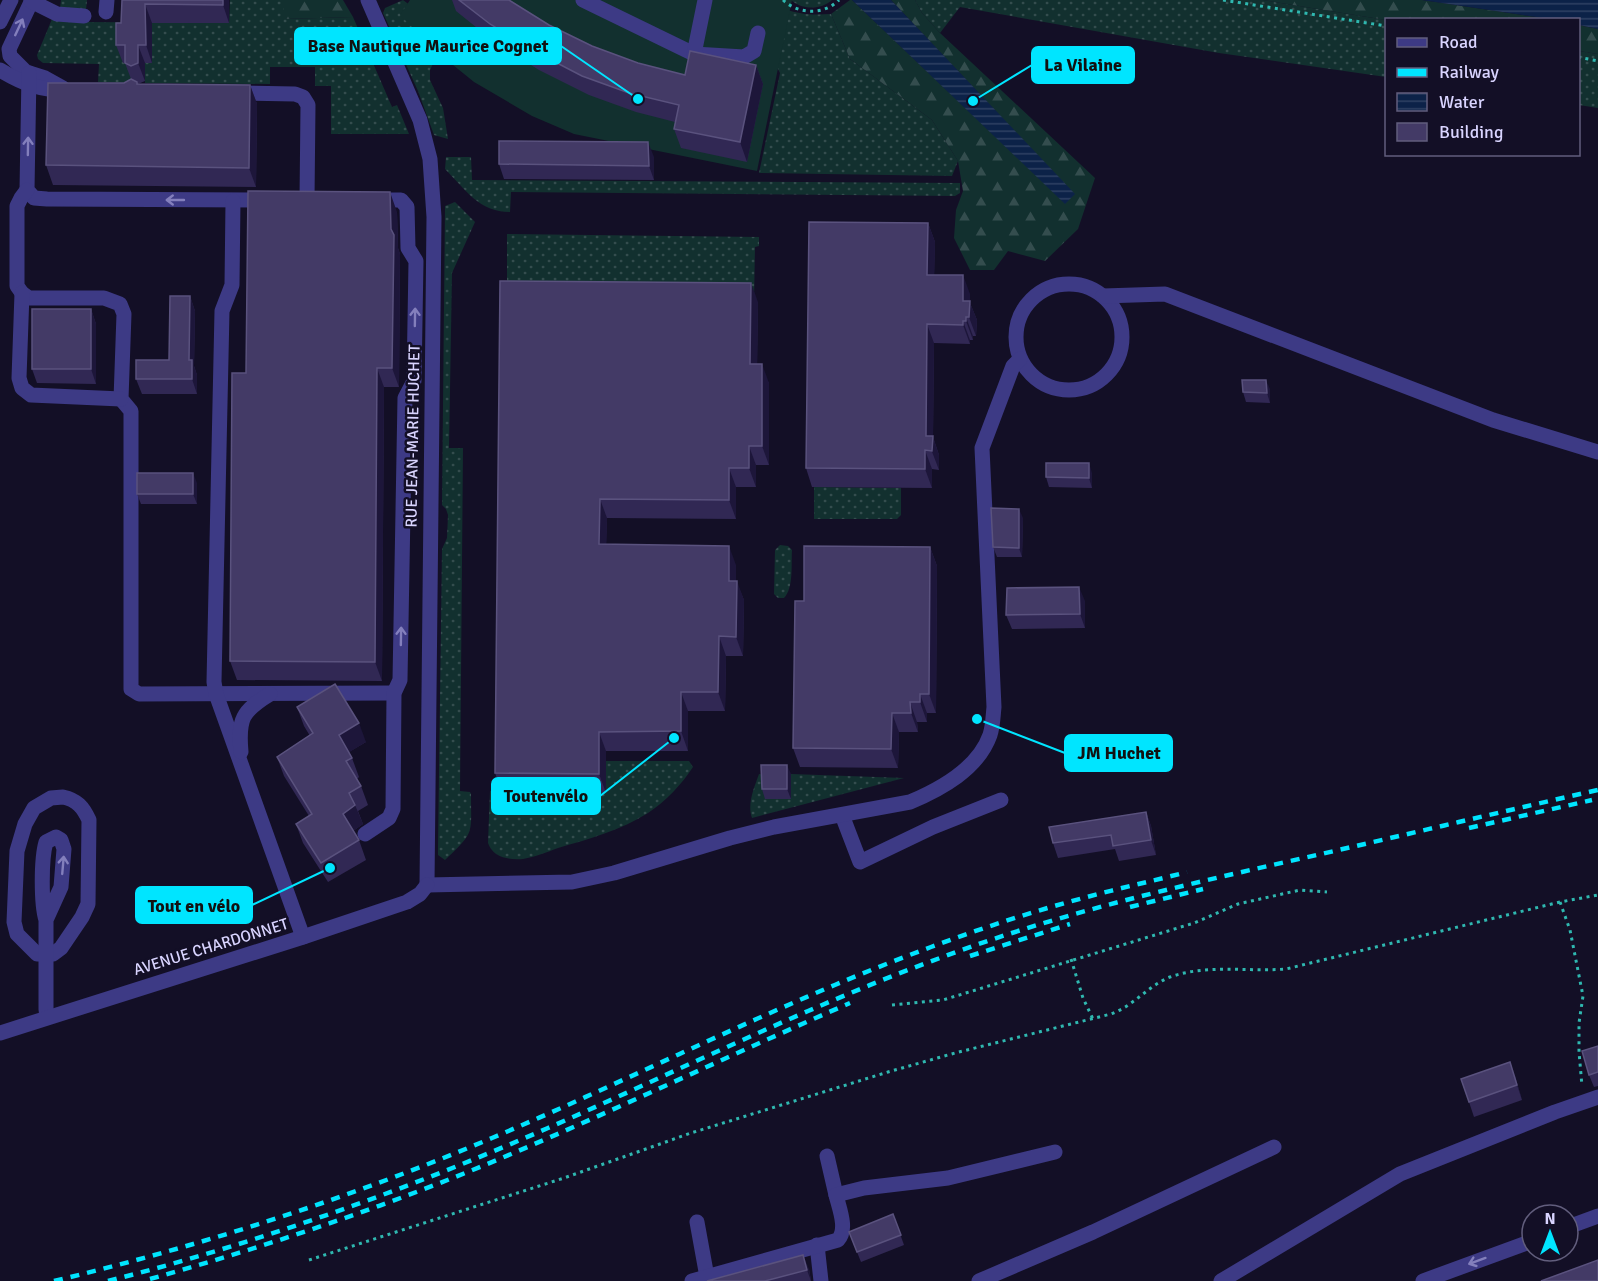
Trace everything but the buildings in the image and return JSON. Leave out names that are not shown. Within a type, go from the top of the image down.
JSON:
[{"type":"street","points":[[0,22],[11,0]]},
{"type":"street","name":"RUE JEAN-MARIE HUCHET","points":[[368,0],[420,120],[432,181],[427,885]]},
{"type":"street","points":[[583,0],[694,54],[744,57],[754,51],[758,33]]},
{"type":"street","points":[[694,54],[705,0]]},
{"type":"street","points":[[84,16],[57,14],[32,1],[9,49],[10,56],[29,79],[27,190],[17,206],[17,286],[29,297],[104,298],[120,304],[124,314],[121,399],[131,411],[131,689],[139,694],[394,693]]},
{"type":"street","points":[[0,70],[22,83],[29,79],[45,78],[73,91]]},
{"type":"street","points":[[27,190],[34,198],[47,200],[302,200],[308,105],[303,96],[295,93],[224,93]]},
{"type":"street","points":[[354,200],[401,200],[407,207],[408,248],[416,261],[414,381],[405,398],[400,680],[394,693],[393,809],[389,818],[365,834]]},
{"type":"street","points":[[233,201],[232,285],[222,310],[214,682],[216,694],[303,937]]},
{"type":"street","points":[[1074,284],[1087,287],[1103,296],[1112,305],[1120,322],[1122,334],[1120,352],[1111,369],[1098,382],[1081,388],[1063,390],[1043,384],[1028,372],[1020,359],[1015,341],[1017,322],[1027,303],[1041,291],[1055,286],[1074,284]]},
{"type":"street","points":[[22,293],[19,378],[22,388],[32,395],[121,399]]},
{"type":"street","points":[[1103,296],[1165,294],[1493,420],[1598,452]]},
{"type":"street","points":[[427,885],[572,882],[614,873],[730,838],[808,819],[901,804],[929,794],[971,764],[981,752],[990,734],[994,707],[982,448],[1013,366],[1020,359]]},
{"type":"street","points":[[242,767],[240,739],[242,720],[251,705],[270,694]]},
{"type":"street","points":[[63,797],[74,800],[83,808],[89,820],[90,893],[88,904],[69,940],[54,954],[45,954],[37,954],[17,934],[14,922],[17,850],[25,824],[34,808],[51,798],[63,797]]},
{"type":"street","points":[[842,815],[860,862],[933,827],[1001,800]]},
{"type":"street","name":"AVENUE CHARDONNET","points":[[0,1033],[407,902],[420,894],[427,885]]},
{"type":"street","points":[[46,920],[46,1009],[48,1017]]},
{"type":"street","points":[[1221,1281],[1400,1174],[1591,1099]]},
{"type":"street","points":[[979,1281],[1093,1232],[1274,1147]]},
{"type":"street","points":[[836,1195],[864,1188],[948,1178],[1055,1152]]},
{"type":"street","points":[[692,1281],[838,1240],[843,1228],[827,1156]]},
{"type":"street","points":[[1580,1223],[1598,1216]]},
{"type":"street","points":[[697,1222],[708,1277]]},
{"type":"street","points":[[817,1245],[821,1281]]},
{"type":"street","points":[[1423,1281],[1520,1245]]},
{"type":"path","points":[[783,0],[794,8],[813,11],[822,11],[838,1]]},
{"type":"path","points":[[1223,0],[1385,26]]},
{"type":"path","points":[[1580,57],[1598,61]]},
{"type":"path","points":[[892,1005],[942,1000],[1194,923],[1238,903],[1300,890],[1327,892]]},
{"type":"path","points":[[309,1260],[564,1178],[691,1133],[888,1072],[955,1053],[1093,1020],[1129,1005],[1148,989],[1168,978],[1191,971],[1286,969],[1560,902],[1598,896]]},
{"type":"path","points":[[1560,902],[1570,930],[1583,996],[1579,1023],[1579,1052],[1591,1099]]},
{"type":"path","points":[[1071,959],[1083,998],[1093,1020]]},
{"type":"green space","points":[[61,0],[87,0],[86,10],[60,9]]},
{"type":"green space","points":[[230,0],[284,0],[285,19],[353,17],[392,107],[397,105],[409,134],[331,134],[331,86],[315,86],[315,67],[270,67],[270,84],[145,83],[145,63],[132,63],[131,83],[98,82],[99,64],[43,63],[37,55],[52,19],[86,22],[229,23]]},
{"type":"green space","points":[[284,0],[343,0],[353,17],[284,19]]},
{"type":"green space","points":[[403,0],[411,6],[439,51],[430,70],[430,80],[443,108],[448,139],[434,135],[418,91],[383,13],[385,8]]},
{"type":"green space","points":[[410,0],[792,0],[757,171],[574,134],[532,116],[474,82],[437,52],[400,15]]},
{"type":"green space","points":[[791,0],[832,0],[822,6],[812,8],[800,6]]},
{"type":"green space","points":[[850,0],[1065,203],[1074,194],[891,0],[915,0],[922,13],[940,33],[1095,178],[1078,229],[1045,261],[1008,251],[994,270],[970,270],[954,238],[956,210],[963,191],[958,161],[932,120],[850,59],[831,14]]},
{"type":"green space","points":[[915,0],[1263,0],[1385,20],[1385,77],[1219,53],[960,7],[940,33],[922,13]]},
{"type":"green space","points":[[1263,0],[1422,0],[1543,18],[1385,18],[1385,20]]},
{"type":"green space","points":[[785,9],[808,14],[831,14],[850,59],[932,120],[958,161],[952,176],[759,173],[780,73],[770,54]]},
{"type":"green space","points":[[1580,25],[1598,29],[1598,54],[1580,51]]},
{"type":"green space","points":[[1580,51],[1598,54],[1598,108],[1580,105]]},
{"type":"green space","points":[[446,157],[471,157],[472,180],[960,183],[960,193],[955,196],[511,192],[510,212],[499,211],[481,204],[467,192],[445,169]]},
{"type":"green space","points":[[455,202],[475,222],[452,273],[449,448],[463,448],[460,791],[471,794],[471,825],[462,843],[445,860],[438,855],[438,849],[442,549],[447,538],[448,515],[442,505],[445,206]]},
{"type":"green space","points":[[507,234],[759,237],[759,246],[755,247],[754,302],[507,300]]},
{"type":"green space","points":[[814,487],[901,488],[901,515],[897,519],[814,519]]},
{"type":"green space","points":[[780,545],[788,546],[792,550],[791,582],[784,598],[778,598],[774,594],[775,550]]},
{"type":"green space","points":[[606,761],[689,761],[693,767],[679,786],[661,803],[638,819],[616,829],[523,859],[503,857],[490,848],[488,843],[490,791],[502,792]]},
{"type":"green space","points":[[759,774],[765,775],[766,799],[791,799],[791,774],[904,778],[752,818],[751,802]]},
{"type":"water","points":[[852,0],[891,0],[1075,194],[1065,204]]},
{"type":"water","points":[[1422,0],[1598,0],[1598,29],[1580,25],[1580,18],[1543,18]]},
{"type":"railway","points":[[108,1281],[220,1250],[386,1194],[548,1128],[840,997],[1026,928],[1157,892],[1598,790]]},
{"type":"railway","points":[[1469,828],[1592,800]]},
{"type":"railway","points":[[54,1281],[221,1236],[385,1181],[492,1138],[875,968],[1028,914],[1187,872]]},
{"type":"railway","points":[[1130,907],[1203,889]]},
{"type":"railway","points":[[970,956],[1070,924]]},
{"type":"railway","points":[[150,1279],[325,1225],[412,1194],[586,1122],[850,1003]]},
{"type":"place","name":"Base Nautique Maurice Cognet","points":[[638,99]]},
{"type":"place","name":"La Vilaine","points":[[973,101]]},
{"type":"place","name":"JM Huchet","points":[[977,719]]},
{"type":"place","name":"Toutenvélo","points":[[674,738]]},
{"type":"place","name":"Tout en vélo","points":[[330,868]]}]
